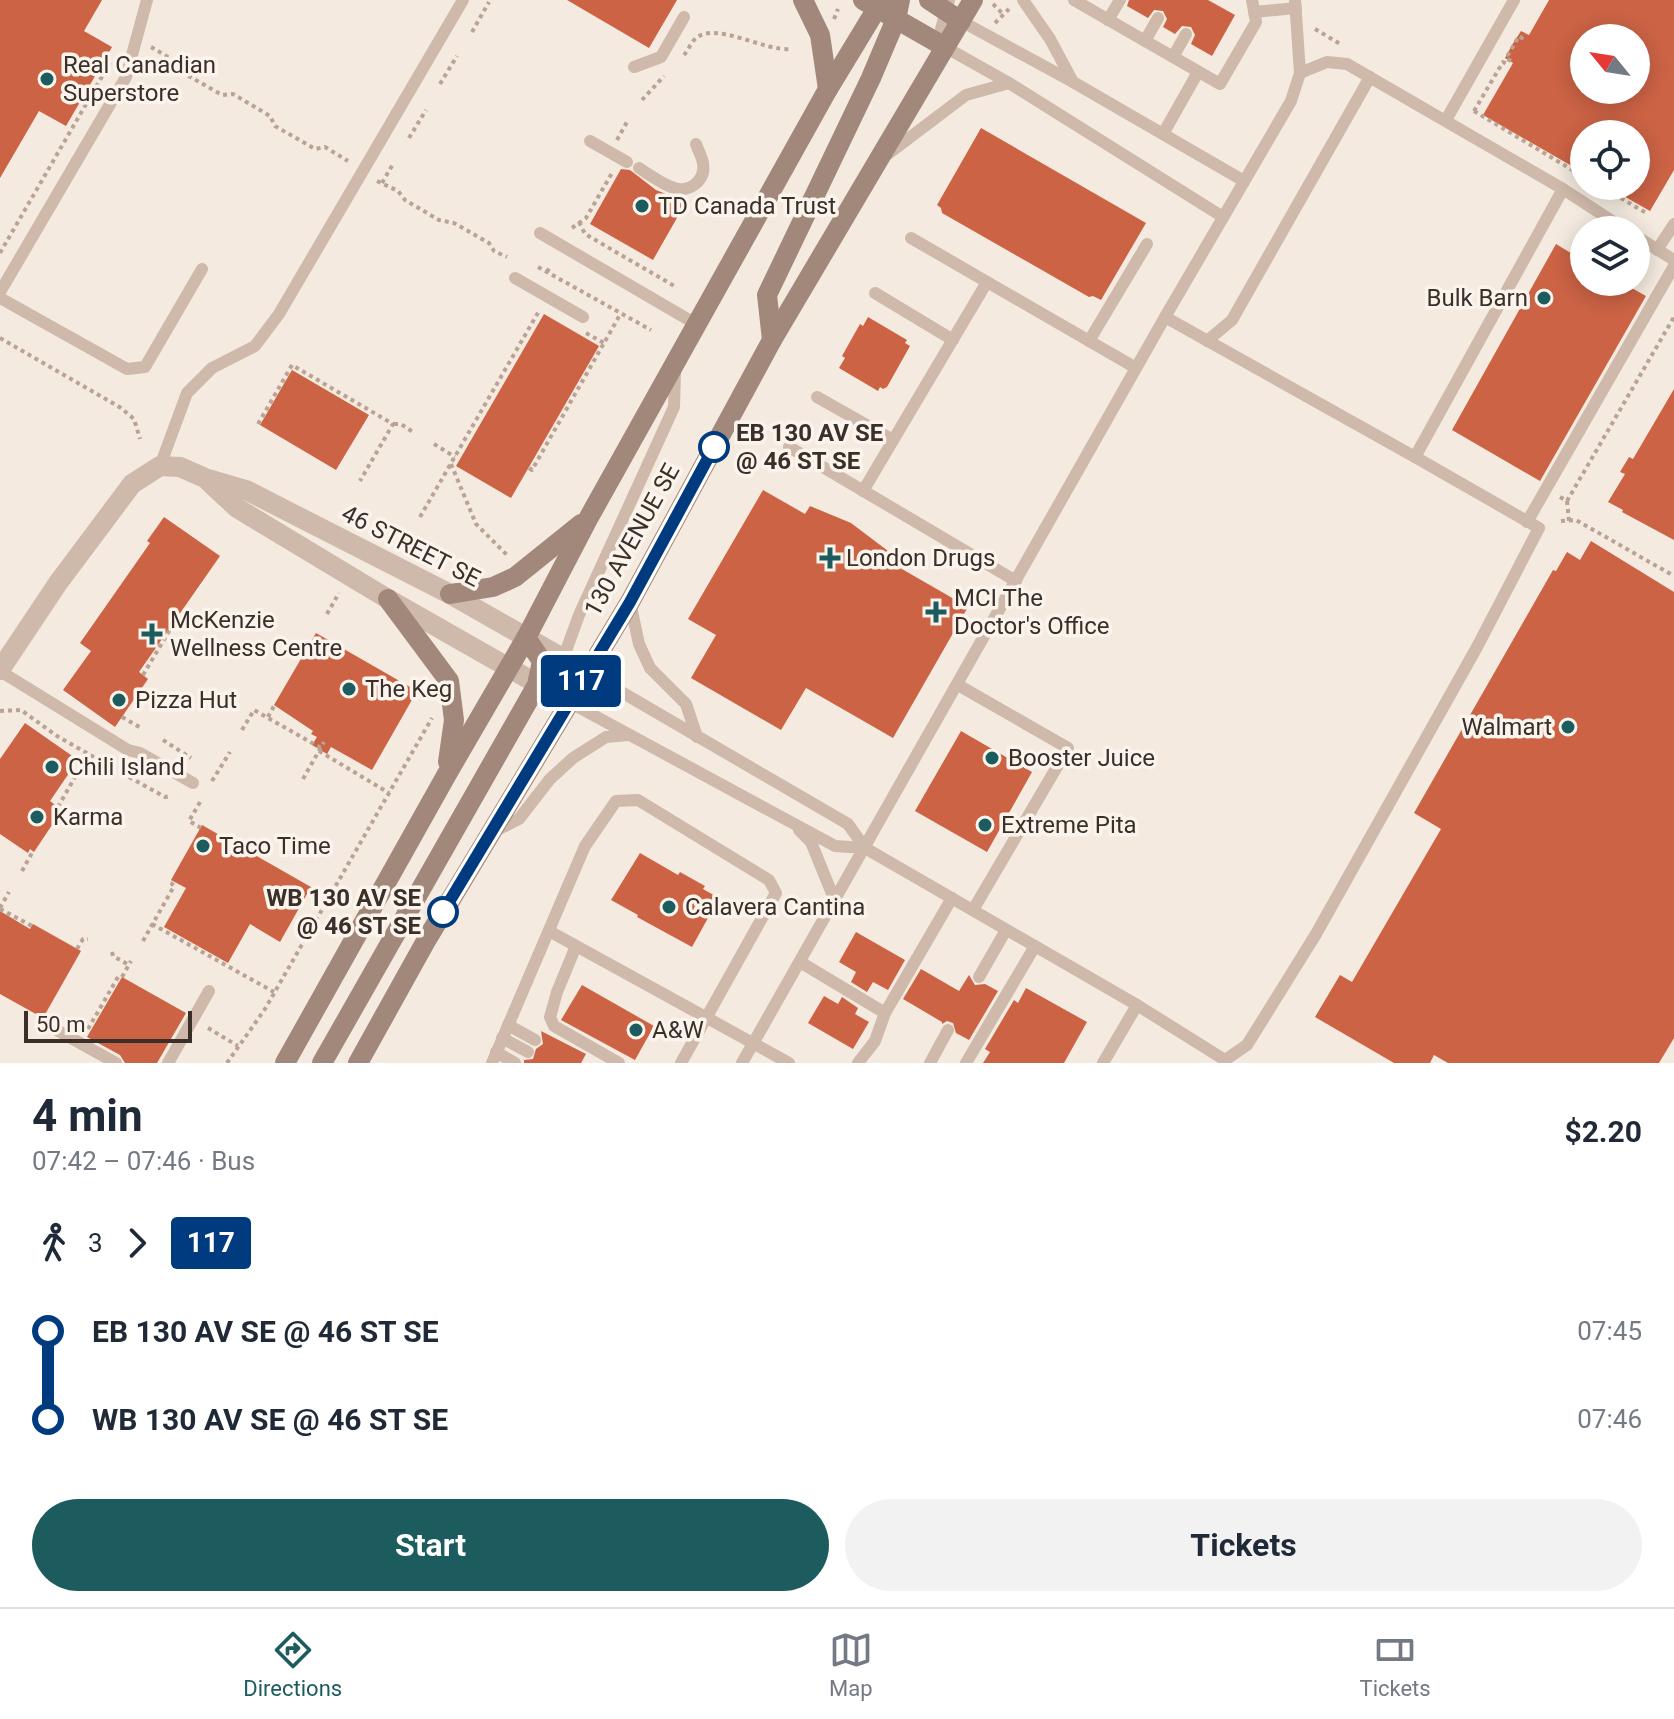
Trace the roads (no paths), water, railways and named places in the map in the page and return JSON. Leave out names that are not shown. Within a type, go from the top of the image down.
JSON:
[{"type":"main road","points":[[803,0],[820,35],[828,89]]},
{"type":"main road","name":"130 AVENUE SE","points":[[358,1063],[427,939],[630,602],[772,340],[945,47],[946,8],[983,2]]},
{"type":"main road","points":[[874,3],[898,9],[945,47]]},
{"type":"main road","name":"130 AVENUE SE","points":[[285,1063],[526,638],[588,519],[874,3]]},
{"type":"main road","points":[[772,340],[767,295],[871,78],[898,9]]},
{"type":"main road","points":[[450,594],[493,587],[515,577],[588,519]]},
{"type":"main road","points":[[388,599],[449,681],[454,720],[447,774]]},
{"type":"main road","points":[[322,1063],[537,685],[542,661],[526,638]]},
{"type":"street","name":"46 STREET SE","points":[[160,466],[180,467],[246,490],[450,594],[587,672]]},
{"type":"street","points":[[0,671],[58,583],[132,484],[160,466]]},
{"type":"street","name":"46 STREET SE","points":[[205,478],[237,508],[569,702]]},
{"type":"lane","points":[[147,0],[126,77],[0,295],[127,369],[145,367],[202,269]]},
{"type":"lane","points":[[160,466],[187,393],[212,368],[255,346],[279,314],[463,0]]},
{"type":"lane","points":[[742,1063],[1291,101],[1300,73],[1296,4],[1253,6],[1256,22],[1220,84],[1074,0]]},
{"type":"lane","points":[[1108,20],[1120,0]]},
{"type":"lane","points":[[1446,120],[1514,0]]},
{"type":"lane","points":[[1018,3],[1050,39],[1073,82]]},
{"type":"lane","points":[[946,8],[1244,181]]},
{"type":"lane","points":[[634,67],[661,57],[684,17]]},
{"type":"lane","points":[[1145,41],[1158,18]]},
{"type":"lane","points":[[1173,57],[1186,34]]},
{"type":"lane","points":[[945,47],[1009,83],[1223,217]]},
{"type":"lane","points":[[1300,73],[1327,62],[1347,64],[1604,216]]},
{"type":"lane","points":[[1163,134],[1198,72]]},
{"type":"lane","points":[[1207,341],[1232,320],[1370,77]]},
{"type":"lane","points":[[879,160],[966,95],[1009,83]]},
{"type":"lane","points":[[590,141],[674,188],[686,190],[696,184],[702,174],[704,164],[696,144]]},
{"type":"lane","points":[[1415,457],[1563,189]]},
{"type":"lane","points":[[1657,250],[1674,224]]},
{"type":"lane","points":[[540,233],[696,324]]},
{"type":"lane","points":[[911,238],[1136,368]]},
{"type":"lane","points":[[1089,341],[1147,244]]},
{"type":"lane","points":[[1527,522],[1674,263],[1650,245]]},
{"type":"lane","points":[[515,278],[581,322]]},
{"type":"lane","points":[[863,491],[987,282]]},
{"type":"lane","points":[[875,293],[953,340]]},
{"type":"lane","points":[[587,672],[848,824],[865,848],[1137,1005],[1226,1062],[1247,1045],[1316,934],[1471,659],[1539,528],[1165,317]]},
{"type":"lane","points":[[675,363],[674,407],[579,615],[563,659],[569,702],[835,846],[865,848]]},
{"type":"lane","points":[[817,397],[893,440]]},
{"type":"lane","points":[[789,447],[1016,581]]},
{"type":"lane","points":[[630,602],[639,644],[650,668],[686,704],[697,737]]},
{"type":"lane","points":[[0,671],[128,750],[140,753],[193,783]]},
{"type":"lane","points":[[958,685],[1068,748],[973,910]]},
{"type":"lane","points":[[492,832],[519,819],[550,779],[573,758],[606,737],[628,735]]},
{"type":"lane","points":[[515,1063],[494,1058],[585,846],[616,801],[638,800],[769,880],[776,893],[681,1063]]},
{"type":"lane","points":[[792,822],[811,842],[835,901]]},
{"type":"lane","points":[[858,1063],[875,1041],[885,1013],[952,898]]},
{"type":"lane","points":[[979,977],[1006,930]]},
{"type":"lane","points":[[549,931],[789,1063]]},
{"type":"lane","points":[[576,946],[550,1017],[554,1026],[619,1063]]},
{"type":"lane","points":[[966,1063],[1035,946]]},
{"type":"lane","points":[[800,962],[885,1013]]},
{"type":"lane","points":[[168,1063],[209,991]]},
{"type":"lane","points":[[1103,1063],[1137,1005]]},
{"type":"lane","points":[[502,1038],[532,1046],[508,1025]]},
{"type":"lane","points":[[53,1028],[116,1063]]},
{"type":"lane","points":[[930,1063],[948,1030]]},
{"type":"place","name":"Real Canadian Superstore","points":[[47,79]]},
{"type":"place","name":"TD Canada Trust","points":[[642,206]]},
{"type":"place","name":"Bulk Barn","points":[[1544,298]]},
{"type":"place","name":"EB 130 AV SE @ 46 ST SE","points":[[714,447]]},
{"type":"place","name":"London Drugs","points":[[830,558]]},
{"type":"place","name":"MCI The Doctor's Office","points":[[936,612]]},
{"type":"place","name":"McKenzie Wellness Centre","points":[[152,634]]},
{"type":"place","name":"The Keg","points":[[349,689]]},
{"type":"place","name":"Pizza Hut","points":[[119,700]]},
{"type":"place","name":"Walmart","points":[[1568,727]]},
{"type":"place","name":"Booster Juice","points":[[992,758]]},
{"type":"place","name":"Chili Island","points":[[52,767]]},
{"type":"place","name":"Karma","points":[[37,817]]},
{"type":"place","name":"Extreme Pita","points":[[985,825]]},
{"type":"place","name":"Taco Time","points":[[203,846]]},
{"type":"place","name":"Calavera Cantina","points":[[669,907]]},
{"type":"place","name":"WB 130 AV SE @ 46 ST SE","points":[[443,912]]},
{"type":"place","name":"A&W","points":[[636,1030]]}]
